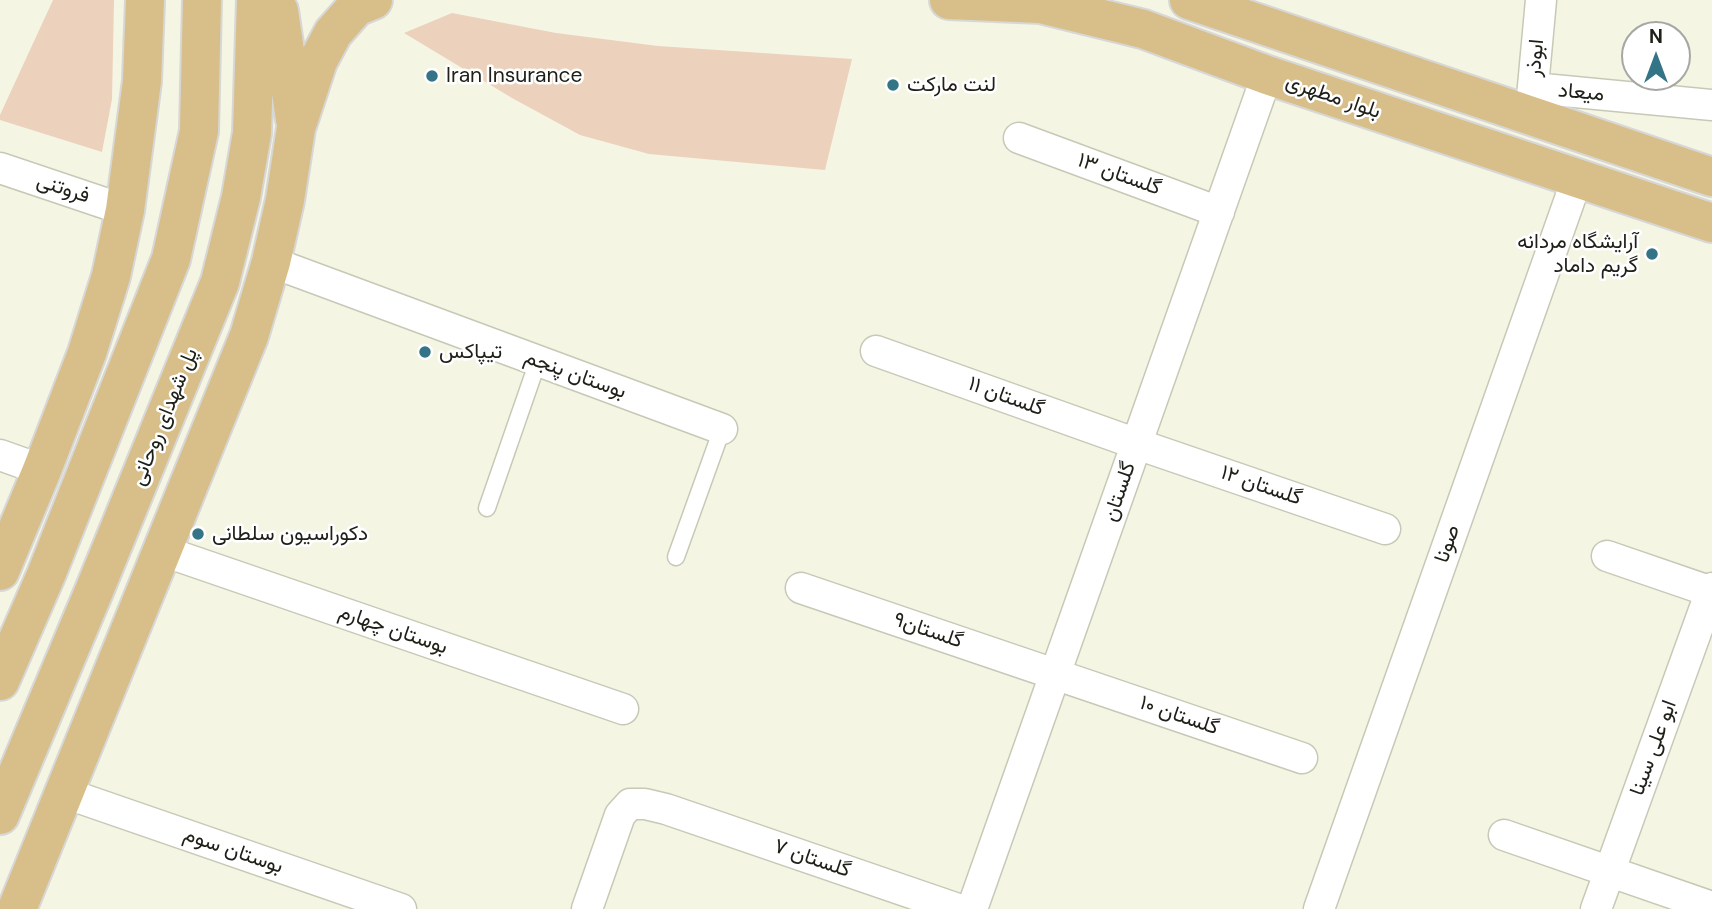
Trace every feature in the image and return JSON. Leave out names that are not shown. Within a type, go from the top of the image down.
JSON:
[{"type":"main road","points":[[0,572],[87,353],[107,289],[125,210],[142,82],[145,0]]},
{"type":"main road","points":[[142,82],[161,12],[168,0]]},
{"type":"main road","points":[[0,681],[46,575],[171,259],[199,131],[202,0]]},
{"type":"main road","name":"پل شهدای روحانی","points":[[0,816],[219,282],[241,197],[251,133],[256,0]]},
{"type":"main road","points":[[272,0],[279,11],[296,128]]},
{"type":"main road","points":[[17,909],[249,336],[271,262],[285,200],[296,128],[318,61],[332,33],[356,7],[373,0]]},
{"type":"main road","name":"بلوار مطهری","points":[[949,0],[1041,4],[1143,29],[1267,75],[1712,223]]},
{"type":"main road","points":[[1189,0],[1532,102],[1712,177]]},
{"type":"street","name":"ابوذر","points":[[1532,102],[1541,0]]},
{"type":"street","name":"گلستان","points":[[972,909],[1267,75]]},
{"type":"street","name":"میعاد","points":[[1532,102],[1712,104]]},
{"type":"street","name":"گلستان ۱۳","points":[[1019,138],[1219,212]]},
{"type":"street","name":"فروتنی","points":[[0,168],[125,210]]},
{"type":"street","name":"صونا","points":[[1319,909],[1577,179]]},
{"type":"street","name":"بوستان پنجم","points":[[271,262],[722,429]]},
{"type":"street","name":"گلستان ۱۱","points":[[876,351],[1137,444]]},
{"type":"street","name":"گلستان ۱۲","points":[[1137,444],[1385,529]]},
{"type":"street","points":[[0,455],[42,470]]},
{"type":"street","name":"بوستان چهارم","points":[[163,551],[623,709]]},
{"type":"street","points":[[1607,556],[1712,590]]},
{"type":"street","name":"گلستان۹","points":[[802,588],[1055,674]]},
{"type":"street","name":"ابو علی سینا","points":[[1596,909],[1712,590]]},
{"type":"street","name":"گلستان ۱۰","points":[[1055,674],[1302,758]]},
{"type":"street","name":"بوستان سوم","points":[[65,793],[401,909]]},
{"type":"street","name":"گلستان ۷","points":[[587,909],[620,815],[630,804],[666,809],[958,909]]},
{"type":"street","points":[[1504,835],[1712,906]]},
{"type":"lane","points":[[487,508],[538,361]]},
{"type":"lane","points":[[676,557],[722,429]]},
{"type":"shaded area","points":[[53,0],[114,0],[112,99],[102,152],[0,120]]},
{"type":"shaded area","points":[[452,13],[556,33],[658,46],[852,59],[825,170],[649,154],[580,135],[404,33]]},
{"type":"place","name":"Iran Insurance","points":[[432,76]]},
{"type":"place","name":"لنت مارکت","points":[[893,85]]},
{"type":"place","name":"آرایشگاه مردانه گریم داماد","points":[[1652,254]]},
{"type":"place","name":"تیپاکس","points":[[425,352]]},
{"type":"place","name":"دکوراسیون سلطانی","points":[[198,534]]}]
